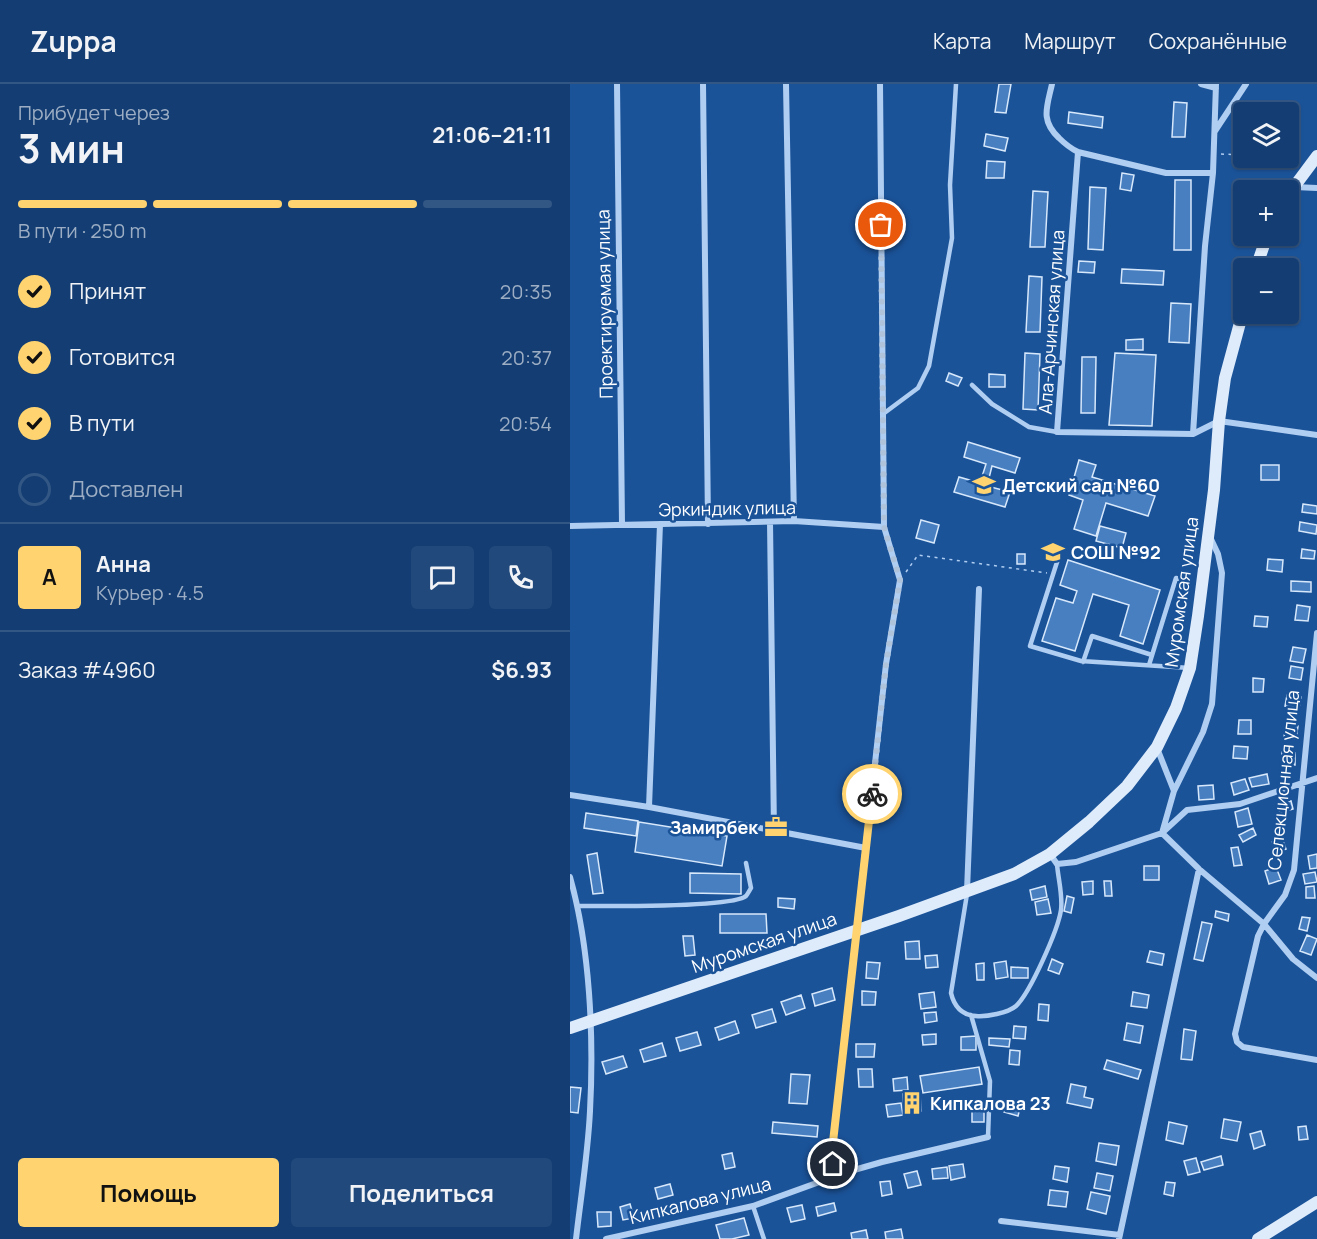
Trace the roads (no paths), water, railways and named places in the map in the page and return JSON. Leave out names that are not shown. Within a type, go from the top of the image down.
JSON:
[{"type":"street","name":"Проектируемая улица","points":[[617,84],[621,524]]},
{"type":"street","points":[[703,84],[708,524]]},
{"type":"street","points":[[786,84],[794,521]]},
{"type":"street","points":[[835,1176],[832,1151],[886,664],[900,580],[884,527],[879,84]]},
{"type":"street","points":[[1052,84],[1046,117],[1050,129],[1070,148],[1078,152],[1166,173],[1213,173]]},
{"type":"street","points":[[1193,434],[1215,132],[1216,86],[1201,84]]},
{"type":"street","points":[[1215,132],[1246,84]]},
{"type":"street","name":"Ала-Арчинская улица","points":[[1078,152],[1058,432],[1193,434],[1219,421]]},
{"type":"street","points":[[1299,180],[1317,156]]},
{"type":"street","points":[[1299,190],[1317,189]]},
{"type":"street","points":[[1240,324],[1225,378],[1219,421],[1317,435]]},
{"type":"street","name":"Муромская улица","points":[[570,1028],[857,930],[1053,859],[1127,786],[1157,747],[1176,708],[1190,668],[1208,533],[1219,421]]},
{"type":"street","name":"Эркиндик улица","points":[[570,526],[794,521],[884,527]]},
{"type":"street","points":[[770,522],[774,832]]},
{"type":"street","points":[[649,807],[660,524]]},
{"type":"street","points":[[1162,833],[1174,791],[1203,732],[1212,704],[1222,573],[1218,554],[1208,533]]},
{"type":"street","points":[[968,891],[979,589]]},
{"type":"street","name":"Селекционная улица","points":[[1317,633],[1294,870],[1285,895],[1258,936],[1235,1034],[1237,1042],[1242,1047],[1317,1060]]},
{"type":"street","points":[[1157,747],[1174,791]]},
{"type":"street","points":[[1053,859],[1077,862],[1162,833],[1187,810],[1240,804],[1317,778]]},
{"type":"street","points":[[570,795],[649,807],[866,848]]},
{"type":"street","points":[[1162,833],[1264,924],[1293,959],[1317,978]]},
{"type":"street","points":[[1001,1221],[1120,1237],[1199,868]]},
{"type":"street","points":[[570,877],[578,906],[591,1020],[590,1111],[576,1239]]},
{"type":"street","name":"Кипкалова улица","points":[[606,1239],[753,1206],[835,1176],[882,1162],[988,1137]]},
{"type":"street","points":[[1258,1239],[1316,1204]]},
{"type":"lane","points":[[883,414],[918,388],[929,366],[952,238],[950,185],[956,84]]},
{"type":"lane","points":[[972,385],[992,404],[1029,428],[1058,432]]},
{"type":"lane","points":[[1058,559],[1030,646],[1083,662],[1190,668]]},
{"type":"lane","points":[[1149,665],[1176,578],[1187,581]]},
{"type":"lane","points":[[1083,662],[1092,636],[1152,655]]},
{"type":"lane","points":[[968,891],[951,993],[954,1005],[964,1013],[976,1017],[1015,1008],[1027,991],[1048,947],[1061,910],[1053,859]]},
{"type":"lane","points":[[578,906],[619,907],[720,903],[736,900],[747,896],[751,888],[746,863]]},
{"type":"lane","points":[[971,1015],[990,1082],[988,1137]]},
{"type":"lane","points":[[753,1206],[764,1239]]},
{"type":"place","name":"Детский сад №60","points":[[984,485]]},
{"type":"place","name":"СОШ №92","points":[[1053,552]]},
{"type":"place","name":"Замирбек","points":[[776,827]]},
{"type":"place","name":"Кипкалова 23","points":[[912,1103]]}]
